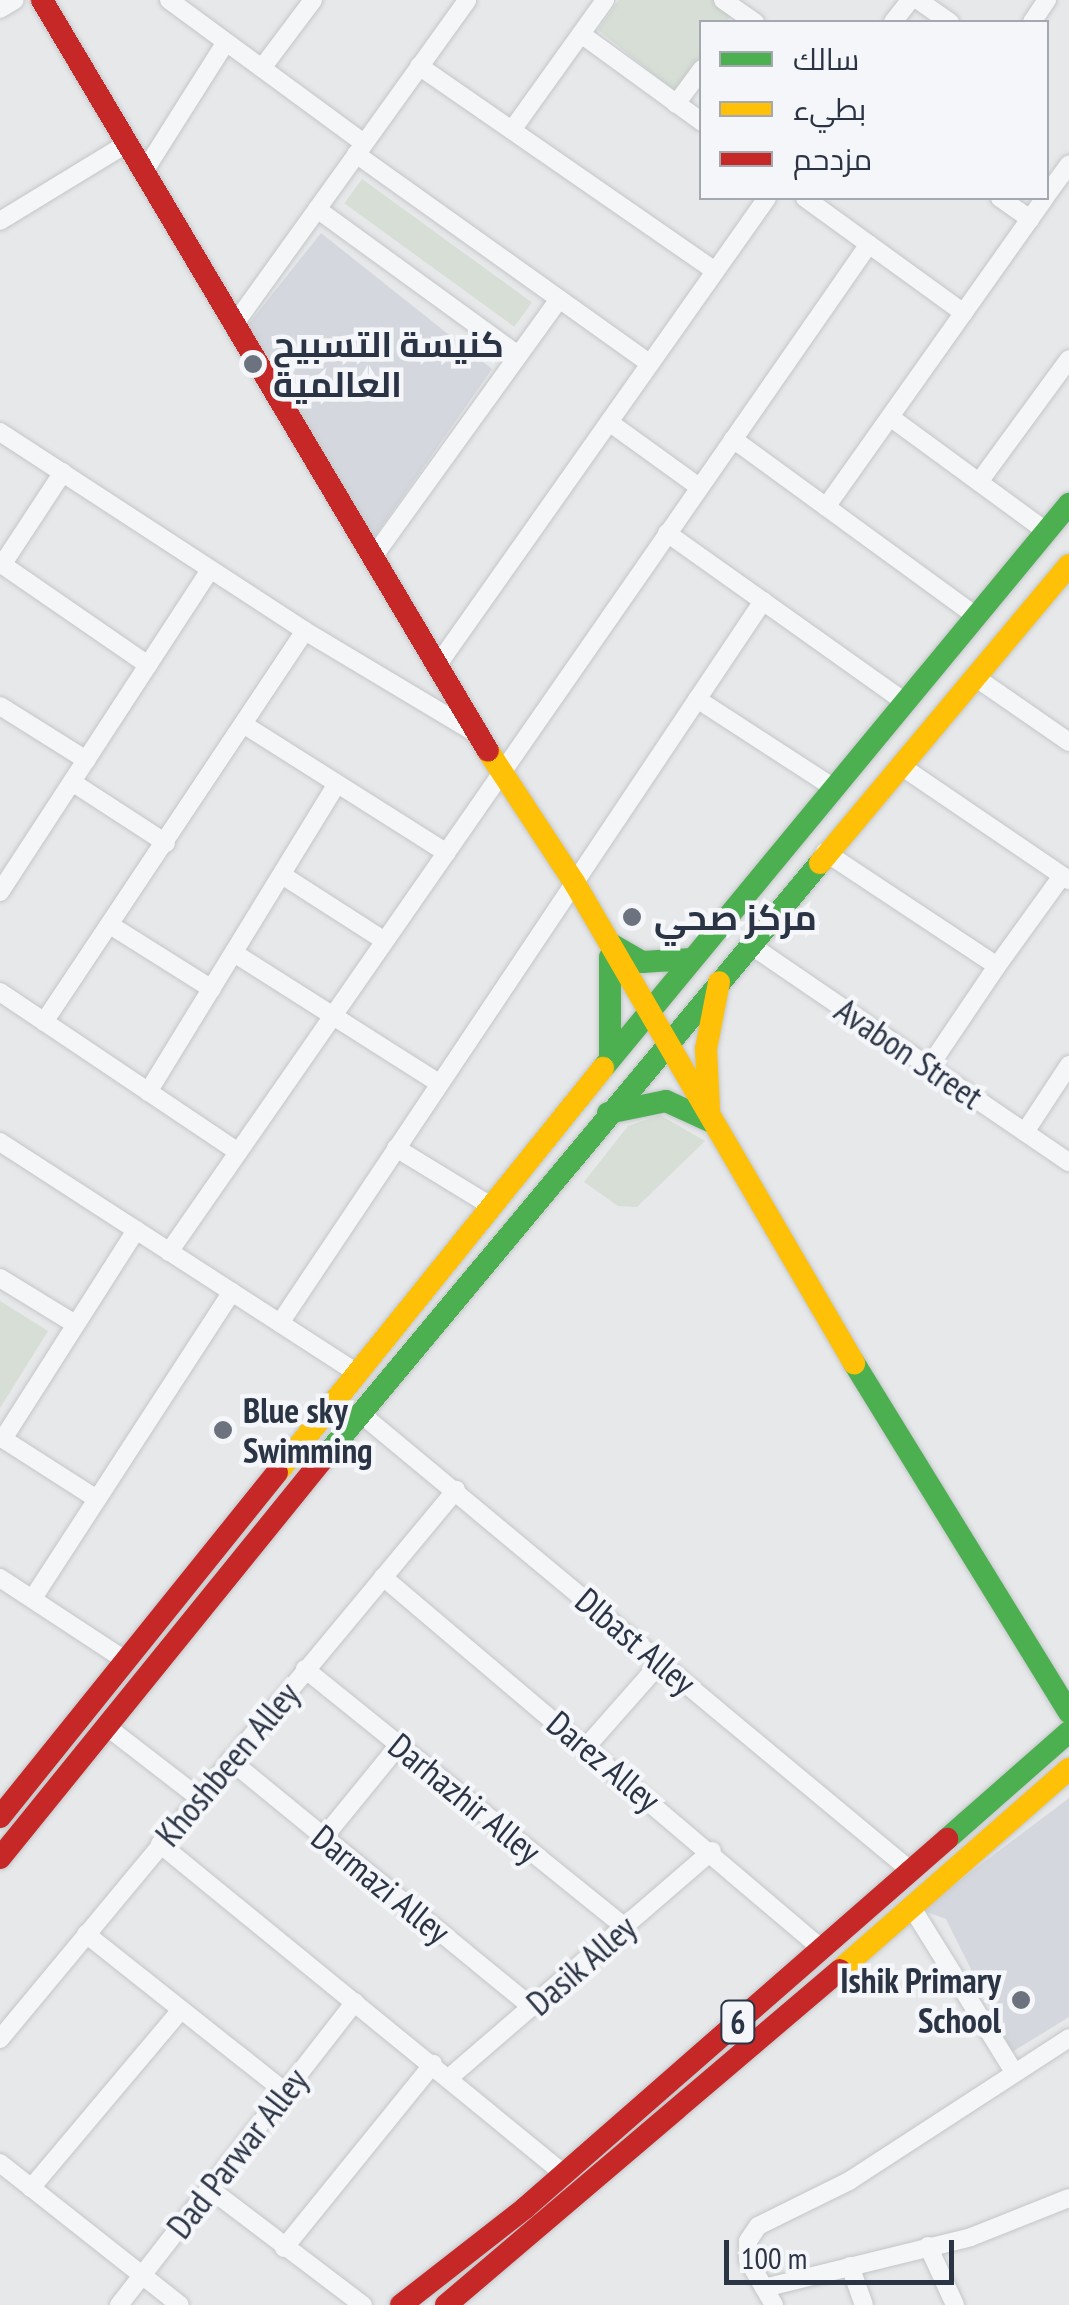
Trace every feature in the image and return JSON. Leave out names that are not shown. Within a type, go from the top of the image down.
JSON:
[{"type":"street","points":[[0,9],[15,0]]},
{"type":"street","points":[[169,0],[262,68],[360,149],[650,364]]},
{"type":"street","points":[[262,68],[313,0]]},
{"type":"street","points":[[236,322],[466,0]]},
{"type":"street","points":[[512,130],[605,0]]},
{"type":"street","points":[[723,0],[744,20]]},
{"type":"street","points":[[895,20],[910,0]]},
{"type":"street","points":[[918,0],[947,20]]},
{"type":"street","points":[[45,1],[376,554],[502,774],[574,882],[666,1046],[1069,1712]]},
{"type":"street","points":[[581,34],[699,120]]},
{"type":"street","points":[[145,170],[226,42]]},
{"type":"street","points":[[419,66],[716,271]]},
{"type":"street","points":[[676,104],[699,73]]},
{"type":"street","points":[[0,221],[128,142]]},
{"type":"street","points":[[1049,193],[1069,164]]},
{"type":"street","points":[[439,664],[766,200]]},
{"type":"street","points":[[808,200],[964,313]]},
{"type":"street","points":[[1003,200],[1030,219]]},
{"type":"street","points":[[826,507],[1044,200]]},
{"type":"street","points":[[317,209],[518,355]]},
{"type":"street","points":[[169,1252],[869,244]]},
{"type":"street","points":[[376,554],[559,299]]},
{"type":"street","points":[[979,482],[1069,359]]},
{"type":"street","points":[[890,417],[1046,531]]},
{"type":"street","points":[[609,422],[699,487]]},
{"type":"street","points":[[0,432],[305,632],[480,736]]},
{"type":"street","points":[[732,439],[976,616]]},
{"type":"street","points":[[63,472],[1,564],[148,665]]},
{"type":"street","points":[[0,1817],[610,1059],[1069,504]]},
{"type":"street","points":[[667,533],[905,702]]},
{"type":"street","points":[[0,1858],[360,1412],[1069,565]]},
{"type":"street","points":[[0,892],[210,570]]},
{"type":"street","points":[[280,1323],[763,601]]},
{"type":"street","points":[[44,1022],[305,632]]},
{"type":"street","points":[[975,678],[1069,742]]},
{"type":"street","points":[[697,699],[834,788]]},
{"type":"street","points":[[0,706],[86,760]]},
{"type":"street","points":[[244,724],[447,853]]},
{"type":"street","points":[[901,766],[1066,878],[996,966],[929,1067]]},
{"type":"street","points":[[72,782],[166,843]]},
{"type":"street","points":[[148,1092],[337,784]]},
{"type":"street","points":[[825,852],[996,966]]},
{"type":"street","points":[[282,875],[386,941]]},
{"type":"street","points":[[110,925],[212,989]]},
{"type":"street","points":[[609,943],[642,962],[692,959]]},
{"type":"street","points":[[609,943],[615,1006],[610,1059]]},
{"type":"street","name":"Avabon Street","points":[[749,944],[1069,1162]]},
{"type":"street","points":[[234,953],[439,1083]]},
{"type":"street","points":[[712,1122],[706,1064],[720,979]]},
{"type":"street","points":[[0,992],[238,1152]]},
{"type":"street","points":[[1025,1132],[1069,1066]]},
{"type":"street","points":[[608,1113],[666,1101],[712,1122]]},
{"type":"street","points":[[0,1142],[357,1373]]},
{"type":"street","points":[[396,1148],[491,1206]]},
{"type":"street","points":[[98,1499],[1,1438],[136,1230]]},
{"type":"street","points":[[0,1278],[75,1324]]},
{"type":"street","points":[[33,1598],[232,1292]]},
{"type":"street","name":"Dlbast Alley","points":[[360,1412],[911,1871]]},
{"type":"street","name":"Khoshbeen Alley","points":[[0,2039],[456,1490]]},
{"type":"street","name":"Darez Alley","points":[[383,1577],[822,1949]]},
{"type":"street","points":[[2,1584],[33,1598],[126,1660]]},
{"type":"street","points":[[587,1746],[661,1662]]},
{"type":"street","name":"Darhazhir Alley","points":[[304,1670],[624,1927]]},
{"type":"street","points":[[106,1726],[198,1797]]},
{"type":"street","name":"6","points":[[401,2305],[564,2174],[1069,1732]]},
{"type":"street","points":[[324,1837],[399,1746]]},
{"type":"street","name":"Darmazi Alley","points":[[230,1760],[532,2007]]},
{"type":"street","name":"6","points":[[446,2305],[726,2070],[1069,1769]]},
{"type":"street","points":[[160,1844],[450,2077],[564,2174]]},
{"type":"street","name":"Dasik Alley","points":[[450,2077],[712,1852]]},
{"type":"street","points":[[912,1908],[1014,2072]]},
{"type":"street","points":[[86,1934],[285,2092]]},
{"type":"street","name":"Dad Parwar Alley","points":[[120,2305],[355,2002]]},
{"type":"street","points":[[31,2188],[182,2010]]},
{"type":"street","points":[[744,2016],[763,2038]]},
{"type":"street","points":[[774,2305],[747,2250],[758,2226],[849,2182],[1069,2038]]},
{"type":"street","points":[[706,2050],[726,2070]]},
{"type":"street","points":[[284,2248],[434,2064]]},
{"type":"street","points":[[0,2163],[180,2305]]},
{"type":"street","points":[[210,2189],[362,2305]]},
{"type":"street","points":[[764,2288],[928,2246],[1069,2198]]},
{"type":"street","points":[[928,2246],[955,2305]]},
{"type":"street","points":[[850,2266],[864,2305]]},
{"type":"shaded area","points":[[619,0],[713,0],[732,15],[728,20],[699,20],[699,60],[676,92],[598,30]]},
{"type":"shaded area","points":[[362,179],[532,302],[514,327],[344,203]]},
{"type":"shaded area","points":[[321,233],[492,369],[373,539],[247,326]]},
{"type":"shaded area","points":[[660,1115],[705,1141],[637,1207],[618,1206],[584,1182],[628,1126]]},
{"type":"shaded area","points":[[0,1301],[48,1331],[0,1408]]},
{"type":"shaded area","points":[[1069,1798],[1069,2017],[1012,2052],[946,1919],[921,1910]]},
{"type":"traffic: fast","points":[[603,1068],[1069,504]]},
{"type":"traffic: fast","points":[[323,1459],[820,863]]},
{"type":"traffic: fast","points":[[611,944],[642,962],[692,959]]},
{"type":"traffic: fast","points":[[610,957],[610,1059]]},
{"type":"traffic: fast","points":[[608,1113],[666,1101],[712,1122]]},
{"type":"traffic: fast","points":[[854,1363],[1069,1712]]},
{"type":"traffic: fast","points":[[947,1839],[1069,1732]]},
{"type":"traffic: slow","points":[[820,863],[1069,565]]},
{"type":"traffic: slow","points":[[488,751],[574,882],[854,1363]]},
{"type":"traffic: slow","points":[[709,1109],[706,1049],[719,982]]},
{"type":"traffic: slow","points":[[277,1473],[603,1068]]},
{"type":"traffic: slow","points":[[840,1970],[1069,1769]]},
{"type":"traffic: jam","points":[[42,0],[488,751]]},
{"type":"traffic: jam","points":[[0,1858],[323,1459]]},
{"type":"traffic: jam","points":[[0,1817],[277,1473]]},
{"type":"traffic: jam","points":[[401,2305],[525,2208],[947,1839]]},
{"type":"traffic: jam","points":[[446,2305],[840,1970]]},
{"type":"place","name":"كنيسة التسبيح العالمية","points":[[253,364]]},
{"type":"place","name":"مركز صحي","points":[[632,917]]},
{"type":"place","name":"Blue sky Swimming","points":[[223,1430]]},
{"type":"place","name":"Ishik Primary School","points":[[1021,2000]]}]
